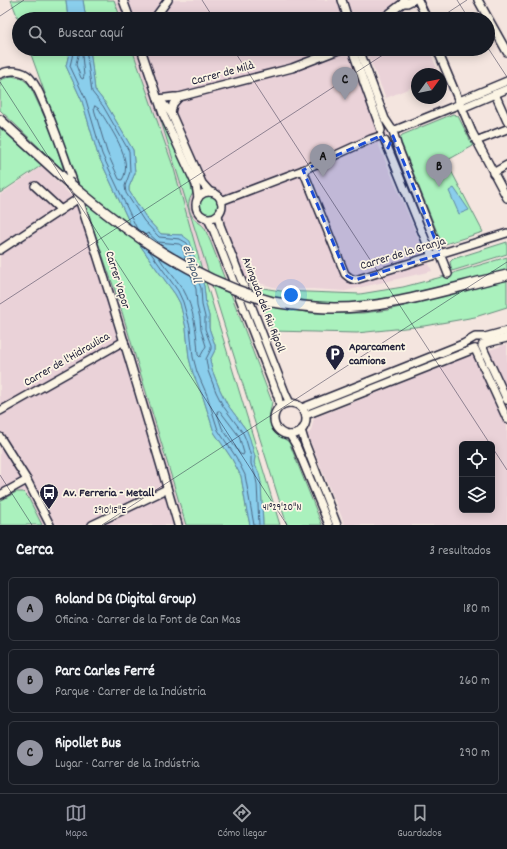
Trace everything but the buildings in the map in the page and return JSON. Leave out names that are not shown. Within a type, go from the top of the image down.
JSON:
[{"type":"main road","points":[[0,119],[9,129],[68,182],[135,235],[205,277],[229,288],[273,302],[317,308],[368,306],[399,301],[507,275]]},
{"type":"street","points":[[123,0],[127,12]]},
{"type":"street","points":[[159,12],[168,0]]},
{"type":"street","points":[[342,0],[346,12]]},
{"type":"street","points":[[391,12],[404,1],[407,3],[413,0]]},
{"type":"street","points":[[417,0],[423,12]]},
{"type":"street","points":[[478,0],[485,12]]},
{"type":"street","points":[[495,30],[507,52]]},
{"type":"street","points":[[143,56],[164,114],[196,185],[198,198]]},
{"type":"street","name":"Carrer de Milà","points":[[158,99],[174,96],[179,97],[292,68],[323,56]]},
{"type":"street","points":[[355,56],[382,136],[432,256]]},
{"type":"street","points":[[362,56],[385,119],[392,132],[448,274]]},
{"type":"street","points":[[441,56],[476,141],[507,198]]},
{"type":"street","name":"Carrer Vapor","points":[[0,74],[10,71],[18,71],[26,74],[35,85],[65,156],[86,217],[124,341],[178,525]]},
{"type":"street","points":[[392,132],[460,104],[507,81]]},
{"type":"street","points":[[460,104],[507,89]]},
{"type":"street","points":[[494,94],[507,121]]},
{"type":"street","name":"Carrer de Milà","points":[[171,113],[173,104],[179,97]]},
{"type":"street","points":[[158,99],[171,113],[202,183],[210,192],[217,195],[222,200],[222,208],[218,215],[208,219],[201,216],[196,209],[196,201],[203,193],[210,192]]},
{"type":"street","points":[[382,136],[386,127],[392,132]]},
{"type":"street","points":[[476,141],[507,129]]},
{"type":"street","points":[[222,200],[303,170],[382,136],[391,140],[392,132]]},
{"type":"street","points":[[493,173],[507,165]]},
{"type":"street","name":"Carrer de la Granja","points":[[303,170],[347,276],[355,280],[507,233]]},
{"type":"street","points":[[35,186],[61,210]]},
{"type":"street","points":[[0,250],[79,198]]},
{"type":"street","name":"Avinguda del Riu Ripoll","points":[[218,215],[220,225],[290,403]]},
{"type":"street","name":"Avinguda del Riu Ripoll","points":[[208,219],[216,236],[278,397],[280,406]]},
{"type":"street","points":[[306,415],[507,331]]},
{"type":"street","points":[[302,408],[477,344],[507,338]]},
{"type":"street","name":"Carrer de l'Hidraulica","points":[[0,411],[124,341]]},
{"type":"street","points":[[477,344],[507,400]]},
{"type":"street","points":[[477,344],[507,419]]},
{"type":"street","points":[[290,435],[297,433],[306,423],[306,415],[302,408],[299,405],[290,403],[280,406],[275,412],[275,424],[280,431],[290,435],[296,445],[329,525]]},
{"type":"street","points":[[301,430],[337,525]]},
{"type":"street","points":[[0,437],[27,480],[50,525]]},
{"type":"street","points":[[0,495],[27,480]]},
{"type":"street","points":[[92,525],[167,489]]},
{"type":"highlighted area","points":[[380,136],[388,148],[393,136],[441,254],[355,280],[347,276],[303,170]]},
{"type":"shaded area","points":[[114,0],[411,0],[412,2],[400,12],[118,12]]},
{"type":"shaded area","points":[[134,56],[362,56],[387,134],[378,144],[432,271],[345,291],[280,289],[201,266],[174,169]]},
{"type":"shaded area","points":[[368,56],[432,56],[437,68],[411,68],[411,88],[386,98]]},
{"type":"shaded area","points":[[42,166],[87,212],[119,302],[186,525],[0,525],[0,195]]},
{"type":"shaded area","points":[[507,344],[507,525],[345,525],[307,434],[311,431],[314,418],[462,359]]},
{"type":"green space","points":[[11,0],[66,0],[67,12],[16,12]]},
{"type":"green space","points":[[83,0],[114,0],[118,12],[85,12]]},
{"type":"green space","points":[[32,56],[68,56],[66,66],[82,101],[98,155],[140,245],[180,303],[186,328],[189,358],[193,373],[203,397],[214,432],[232,459],[241,476],[250,525],[186,525],[119,302]]},
{"type":"green space","points":[[91,56],[134,56],[174,169],[201,266],[280,525],[263,525],[261,483],[254,463],[255,457],[247,431],[227,404],[212,370],[210,360],[215,350],[215,345],[209,328],[209,316],[204,286],[197,267],[182,235],[161,234],[147,219],[129,191],[129,187],[135,173],[133,150],[106,104],[95,90]]},
{"type":"green space","points":[[11,76],[21,78],[29,84],[54,137],[64,171],[0,110],[0,80]]},
{"type":"green space","points":[[155,102],[188,177],[193,193],[189,204],[190,213],[205,229],[226,282],[209,274]]},
{"type":"green space","points":[[453,114],[458,116],[473,146],[446,161],[483,232],[445,244],[441,242],[400,138],[402,135]]},
{"type":"green space","points":[[0,126],[42,165],[0,193]]},
{"type":"green space","points":[[208,195],[215,198],[218,205],[215,212],[208,215],[201,212],[198,205],[201,198]]},
{"type":"green space","points":[[507,242],[507,254],[452,271],[450,262],[453,259]]},
{"type":"green space","points":[[507,257],[507,271],[379,301],[327,304],[294,302],[254,292],[250,283],[263,288],[281,291],[360,294],[403,287],[453,274]]},
{"type":"green space","points":[[507,280],[507,307],[475,317],[424,326],[357,333],[272,331],[261,304],[311,313],[363,313],[388,310]]},
{"type":"green space","points":[[212,286],[231,294],[272,402],[269,418],[274,432],[289,442],[322,525],[287,525]]},
{"type":"green space","points":[[468,345],[470,349],[308,413],[307,410]]},
{"type":"green space","points":[[16,492],[23,492],[28,497],[42,525],[0,525],[0,501]]},
{"type":"water","points":[[66,0],[83,0],[85,12],[67,12]]},
{"type":"water","name":"el Ripoll","points":[[68,56],[91,56],[95,90],[106,104],[133,150],[135,173],[129,187],[129,191],[147,219],[161,234],[182,235],[190,241],[204,286],[209,316],[209,328],[215,345],[215,350],[210,360],[212,370],[227,404],[247,431],[250,439],[255,457],[254,463],[259,473],[261,483],[263,525],[250,525],[241,476],[232,459],[214,432],[203,397],[193,373],[189,358],[186,328],[180,303],[140,245],[98,155],[82,101],[66,66]]},
{"type":"water","points":[[454,188],[469,210],[459,214],[449,191]]},
{"type":"place","name":"Ripollet Bus","points":[[345,100]]},
{"type":"place","name":"Roland DG (Digital Group)","points":[[323,177]]},
{"type":"place","name":"Parc Carles Ferré","points":[[439,187]]},
{"type":"place","name":"Aparcament camions","points":[[335,371]]},
{"type":"place","name":"Av. Ferreria - Metall","points":[[49,510]]}]
